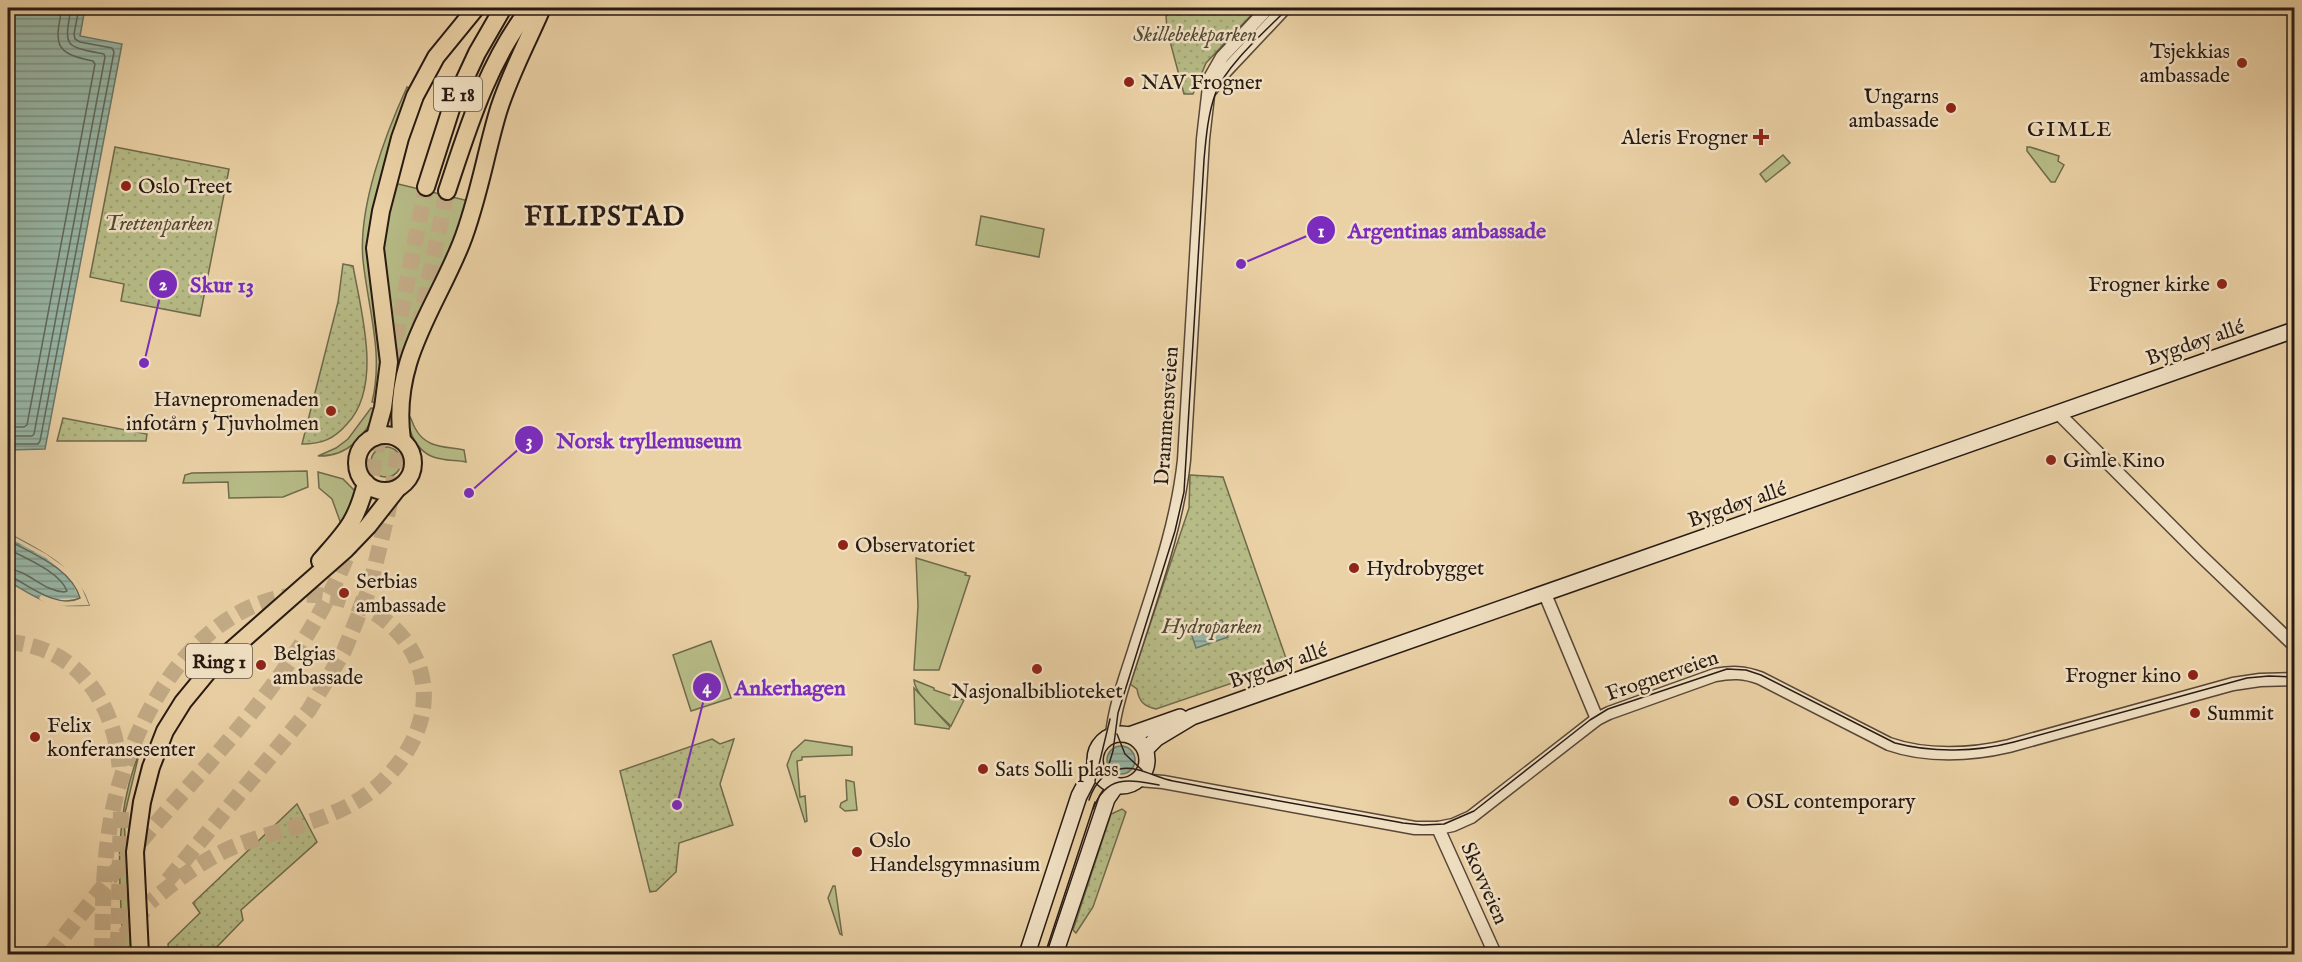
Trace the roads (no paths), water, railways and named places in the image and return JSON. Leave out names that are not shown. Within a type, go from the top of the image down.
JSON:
[{"type":"highway","points":[[375,437],[383,408],[389,362],[375,248],[381,211],[400,138],[415,96],[436,57],[476,8]]},
{"type":"highway","name":"E 18","points":[[426,187],[451,109],[477,53],[503,8]]},
{"type":"highway","name":"E 18","points":[[447,191],[472,117],[487,82],[502,50],[530,8]]},
{"type":"highway","points":[[402,441],[400,418],[408,359],[461,243],[498,112],[512,74],[542,8]]},
{"type":"highway","points":[[393,436],[402,441],[411,451],[413,468],[406,482],[396,489],[377,490],[366,483],[359,472],[358,458],[363,446],[375,437],[393,436]]},
{"type":"highway","name":"Ring 1","points":[[285,602],[353,522],[359,511],[366,483]]},
{"type":"highway","name":"Ring 1","points":[[140,954],[135,863],[136,835],[145,786],[157,750],[173,717],[211,668],[350,545],[369,526],[396,489]]},
{"type":"main road","name":"Bygdøy allé","points":[[1146,749],[1156,738],[1192,717],[2295,330]]},
{"type":"main road","name":"Bygdøy allé","points":[[1129,735],[1178,717],[1192,717]]},
{"type":"main road","points":[[1027,954],[1079,796],[1095,765],[1097,748],[1112,735],[1129,735],[1139,740],[1146,749],[1148,760],[1142,775],[1130,785],[1116,786],[1103,779],[1095,765]]},
{"type":"main road","points":[[1055,954],[1107,799],[1116,786]]},
{"type":"street","name":"Drammensveien","points":[[1112,735],[1118,703],[1172,530],[1179,497],[1184,460],[1203,139],[1210,78],[1215,66],[1268,8]]},
{"type":"street","points":[[1210,91],[1221,76],[1285,8]]},
{"type":"street","points":[[2058,413],[2192,547],[2295,645]]},
{"type":"street","points":[[1545,594],[1598,719]]},
{"type":"street","name":"Frognerveien","points":[[1142,775],[1163,782],[1415,828],[1438,828],[1461,822],[1481,810],[1609,712],[1715,675],[1732,672],[1760,678],[1896,746],[1918,751],[1978,752],[2009,746],[2233,684],[2260,680],[2295,680]]},
{"type":"street","name":"Skovveien","points":[[1438,828],[1496,954]]},
{"type":"water","points":[[8,8],[85,8],[80,36],[122,44],[45,449],[8,450]]},
{"type":"water","points":[[8,533],[45,554],[67,570],[83,591],[89,605],[75,606],[46,602],[8,581]]},
{"type":"water","points":[[1222,620],[1228,637],[1196,648],[1190,630]]},
{"type":"water","points":[[1121,746],[1131,750],[1135,760],[1131,770],[1121,774],[1111,770],[1107,760],[1111,750]]},
{"type":"tunnel","points":[[391,363],[426,187]]},
{"type":"tunnel","points":[[419,327],[447,191]]},
{"type":"tunnel","points":[[368,499],[381,424]]},
{"type":"tunnel","points":[[168,880],[309,710],[344,651],[370,587],[390,503],[402,426]]},
{"type":"tunnel","points":[[50,954],[131,853],[270,689],[317,619],[353,540]]},
{"type":"tunnel","points":[[102,954],[106,855],[116,796],[145,718],[175,669],[214,629],[237,614],[281,597],[325,596],[364,607],[395,629],[416,660],[424,696],[415,736],[386,778],[353,804],[334,813],[222,852],[190,872],[150,902]]},
{"type":"tunnel","points":[[8,642],[33,646],[55,655],[74,668],[90,684],[111,725],[120,774]]},
{"type":"tunnel","points":[[118,948],[121,808]]},
{"type":"tunnel","points":[[110,954],[144,910]]},
{"type":"tram line","points":[[1105,777],[1113,751],[1118,713],[1175,531],[1184,492],[1204,160],[1211,108],[1216,92],[1229,70],[1288,8]]},
{"type":"tram line","points":[[1089,800],[1104,776],[1126,768],[1140,770],[1173,781],[1403,823],[1444,824],[1474,811],[1590,720],[1608,709],[1727,669],[1746,670],[1761,675],[1895,743],[1939,750],[1985,748],[2014,742],[2247,678],[2294,677]]},
{"type":"tram line","points":[[1095,781],[1110,719]]},
{"type":"tram line","points":[[1117,734],[1125,754],[1142,770]]},
{"type":"tram line","points":[[1093,809],[1104,790],[1119,782],[1137,781],[1159,785]]},
{"type":"tram line","points":[[1045,954],[1095,802]]},
{"type":"tram line","points":[[826,954],[877,954]]},
{"type":"place","name":"Tsjekkias ambassade","points":[[2242,63]]},
{"type":"place","name":"NAV Frogner","points":[[1129,82]]},
{"type":"place","name":"Ungarns ambassade","points":[[1951,108]]},
{"type":"place","name":"Aleris Frogner","points":[[1761,137]]},
{"type":"place","name":"Oslo Treet","points":[[126,186]]},
{"type":"place","name":"Argentinas ambassade","points":[[1241,264]]},
{"type":"place","name":"Frogner kirke","points":[[2222,284]]},
{"type":"place","name":"Skur 13","points":[[144,363]]},
{"type":"place","name":"Havnepromenaden infotårn 5 Tjuvholmen","points":[[331,411]]},
{"type":"place","name":"Gimle Kino","points":[[2051,460]]},
{"type":"place","name":"Norsk tryllemuseum","points":[[469,493]]},
{"type":"place","name":"Observatoriet","points":[[843,545]]},
{"type":"place","name":"Hydrobygget","points":[[1354,568]]},
{"type":"place","name":"Serbias ambassade","points":[[344,593]]},
{"type":"place","name":"Belgias ambassade","points":[[261,665]]},
{"type":"place","name":"Nasjonalbiblioteket","points":[[1037,669]]},
{"type":"place","name":"Frogner kino","points":[[2193,675]]},
{"type":"place","name":"Summit","points":[[2195,713]]},
{"type":"place","name":"Felix konferansesenter","points":[[35,737]]},
{"type":"place","name":"Sats Solli plass","points":[[983,769]]},
{"type":"place","name":"OSL contemporary","points":[[1734,801]]},
{"type":"place","name":"Ankerhagen","points":[[677,805]]},
{"type":"place","name":"Oslo Handelsgymnasium","points":[[857,852]]},
{"type":"district","name":"GIMLE","points":[[2070,128]]},
{"type":"district","name":"FILIPSTAD","points":[[605,216]]},
{"type":"park label","name":"Skillebekkparken","points":[[1195,34]]},
{"type":"park label","name":"Trettenparken","points":[[159,223]]},
{"type":"park label","name":"Hydroparken","points":[[1212,626]]}]
